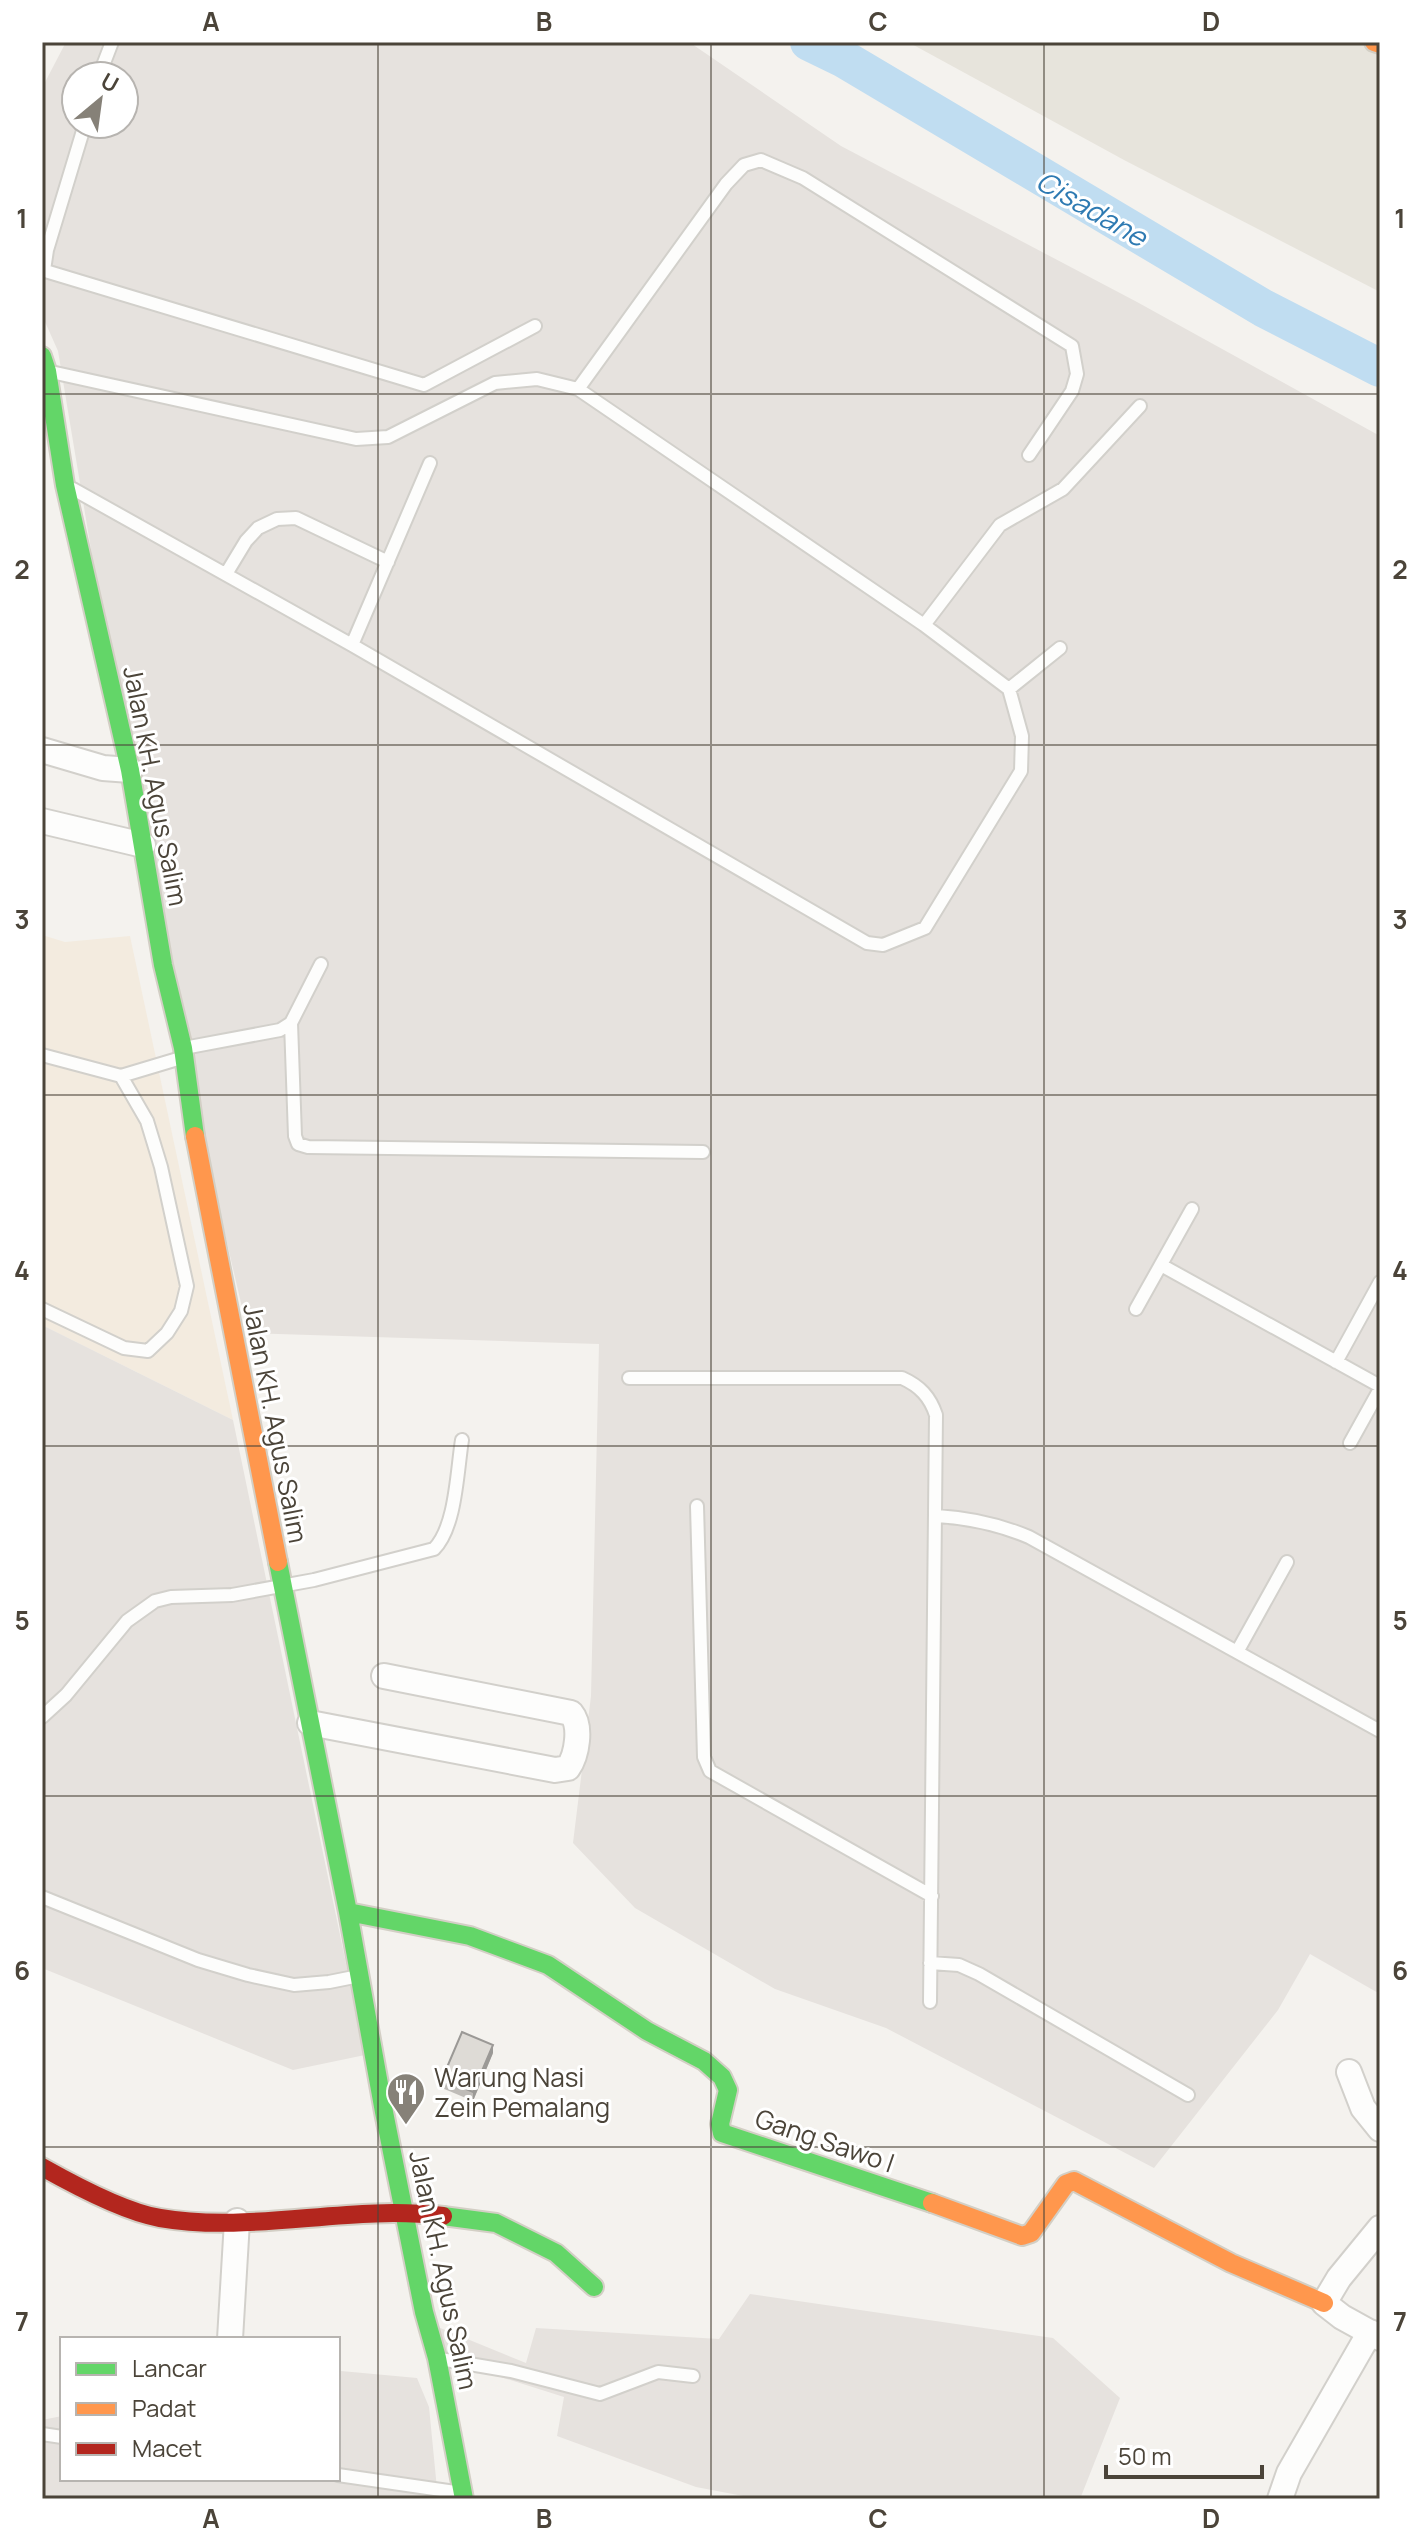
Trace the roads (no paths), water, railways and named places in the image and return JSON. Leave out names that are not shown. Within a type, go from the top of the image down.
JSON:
[{"type":"main road","points":[[1374,42],[1380,44]]},
{"type":"main road","name":"Jalan KH. Agus Salim","points":[[45,364],[65,485],[130,770],[163,965],[184,1052],[199,1159],[361,1975],[384,2112],[463,2496]]},
{"type":"main road","name":"Gang Sawo I","points":[[348,1912],[470,1936],[548,1965],[647,2031],[704,2061],[722,2077],[728,2090],[720,2124],[722,2133],[728,2136],[945,2207],[1022,2236],[1031,2233],[1066,2184],[1074,2181],[1231,2263],[1324,2303]]},
{"type":"main road","points":[[42,2167],[85,2191],[157,2218],[204,2223],[405,2211],[496,2223],[556,2253],[594,2287]]},
{"type":"street","points":[[42,750],[103,768],[130,770]]},
{"type":"street","points":[[42,821],[143,845]]},
{"type":"street","points":[[310,1723],[555,1770],[568,1768],[571,1764],[577,1732],[571,1713],[384,1676]]},
{"type":"street","points":[[1349,2072],[1363,2108],[1380,2129]]},
{"type":"street","points":[[230,2337],[237,2221]]},
{"type":"street","points":[[1280,2499],[1289,2473],[1375,2335],[1324,2303],[1339,2278],[1380,2228]]},
{"type":"lane","points":[[80,140],[43,270],[424,385],[535,326]]},
{"type":"lane","points":[[578,389],[726,184],[744,165],[761,160],[803,178],[1072,346],[1077,374],[1072,391],[1029,455]]},
{"type":"lane","points":[[45,364],[356,439],[388,437],[495,383],[537,379],[578,389],[924,625],[1009,689],[1022,736],[1021,771],[925,928],[883,945],[867,943],[352,645],[65,485]]},
{"type":"lane","points":[[924,625],[1000,525],[1063,489],[1140,406]]},
{"type":"lane","points":[[352,645],[430,463]]},
{"type":"lane","points":[[226,574],[246,541],[258,528],[277,519],[296,518],[388,562]]},
{"type":"lane","points":[[1009,689],[1060,648]]},
{"type":"lane","points":[[321,964],[291,1023],[295,1136],[298,1144],[308,1147],[703,1152]]},
{"type":"lane","points":[[42,1055],[121,1076],[184,1052],[280,1030],[291,1023]]},
{"type":"lane","points":[[42,1309],[124,1348],[148,1351],[167,1333],[181,1311],[187,1286],[161,1167],[147,1121],[121,1076]]},
{"type":"lane","points":[[1136,1309],[1192,1209]]},
{"type":"lane","points":[[1161,1265],[1380,1388],[1350,1443]]},
{"type":"lane","points":[[1336,1362],[1380,1282]]},
{"type":"lane","points":[[629,1378],[902,1378],[914,1383],[932,1402],[936,1415],[937,1516],[930,2002]]},
{"type":"lane","points":[[42,1717],[66,1695],[127,1621],[155,1601],[171,1597],[232,1595],[282,1586],[434,1549],[445,1534],[450,1518],[462,1440]]},
{"type":"lane","points":[[697,1506],[704,1757],[710,1771],[932,1896]]},
{"type":"lane","points":[[937,1516],[973,1518],[1029,1537],[1380,1731]]},
{"type":"lane","points":[[1237,1652],[1287,1562]]},
{"type":"lane","points":[[42,1897],[198,1960],[248,1975],[294,1985],[361,1975]]},
{"type":"lane","points":[[930,1963],[959,1965],[979,1974],[1188,2095]]},
{"type":"lane","points":[[437,2358],[511,2371],[600,2394],[658,2372],[693,2376]]},
{"type":"lane","points":[[340,2475],[463,2496]]},
{"type":"waterway","name":"Cisadane","points":[[809,42],[844,59],[1263,308],[1380,368]]},
{"type":"place","name":"Warung Nasi Zein Pemalang","points":[[406,2126]]}]
